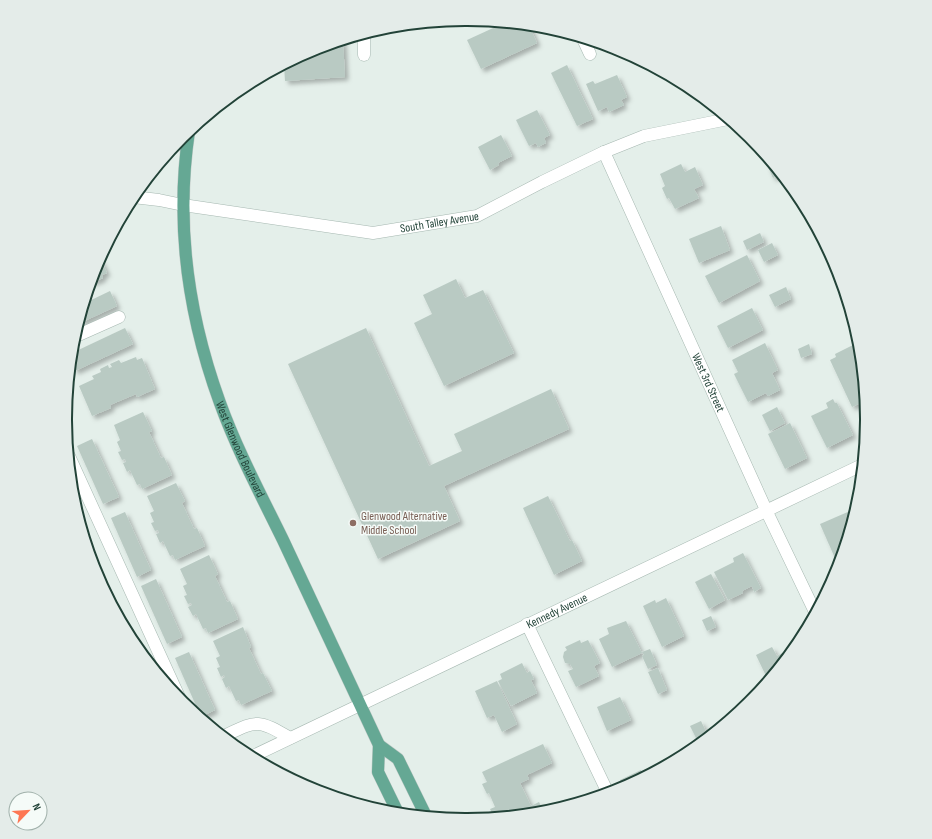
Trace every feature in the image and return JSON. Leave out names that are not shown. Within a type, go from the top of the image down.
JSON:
[{"type":"main road","name":"West Glenwood Boulevard","points":[[188,141],[183,181],[184,241],[190,295],[203,352],[218,397],[243,456],[379,745],[378,772],[395,806]]},
{"type":"main road","name":"West Glenwood Boulevard","points":[[379,745],[398,759],[423,811]]},
{"type":"street","points":[[364,39],[364,55]]},
{"type":"street","points":[[586,45],[590,54]]},
{"type":"street","name":"South Talley Avenue","points":[[141,198],[374,233],[477,216],[604,152],[644,136],[721,120]]},
{"type":"street","name":"West 3rd Street","points":[[604,152],[767,512],[812,606]]},
{"type":"street","points":[[82,334],[119,318]]},
{"type":"street","name":"Kennedy Avenue","points":[[257,753],[527,624],[767,512],[856,468]]},
{"type":"street","points":[[76,471],[172,681]]},
{"type":"street","points":[[527,624],[605,787]]},
{"type":"street","points":[[229,734],[250,724],[259,723],[267,725],[290,738]]},
{"type":"building","points":[[495,27],[532,32],[537,43],[481,69],[467,40]]},
{"type":"building","points":[[343,46],[345,77],[285,81],[284,71],[315,56]]},
{"type":"building","points":[[567,65],[593,119],[577,126],[551,73]]},
{"type":"building","points":[[617,75],[627,97],[621,100],[624,105],[609,112],[607,107],[598,111],[586,84],[593,81],[595,84]]},
{"type":"building","points":[[537,110],[550,135],[544,138],[546,143],[538,147],[536,143],[529,146],[516,120]]},
{"type":"building","points":[[501,135],[512,156],[498,163],[499,165],[490,170],[478,147]]},
{"type":"building","points":[[681,164],[685,172],[695,167],[703,185],[694,189],[699,198],[675,209],[669,198],[667,199],[662,188],[665,186],[660,174]]},
{"type":"building","points":[[768,168],[775,177],[773,178]]},
{"type":"building","points":[[721,226],[730,250],[699,263],[689,239]]},
{"type":"building","points":[[760,233],[764,242],[747,250],[743,241]]},
{"type":"building","points":[[772,243],[778,255],[764,262],[758,250]]},
{"type":"building","points":[[747,255],[760,281],[719,303],[705,276]]},
{"type":"building","points":[[104,266],[107,273],[102,275],[103,278],[98,280]]},
{"type":"building","points":[[456,279],[465,298],[483,290],[514,353],[444,386],[414,323],[432,314],[423,295]]},
{"type":"building","points":[[786,287],[791,299],[775,307],[769,295]]},
{"type":"building","points":[[110,291],[117,306],[85,321],[91,300]]},
{"type":"building","points":[[752,308],[763,330],[728,348],[717,326]]},
{"type":"building","points":[[125,328],[133,344],[76,371],[79,350]]},
{"type":"building","points":[[366,328],[429,466],[462,451],[454,434],[551,389],[569,429],[444,486],[460,521],[378,559],[288,364]]},
{"type":"building","points":[[765,343],[778,370],[772,373],[780,390],[768,396],[766,393],[748,402],[734,374],[738,372],[732,360]]},
{"type":"building","points":[[809,344],[812,354],[801,358],[798,349]]},
{"type":"building","points":[[852,345],[859,404],[852,407],[830,360],[836,357],[835,354]]},
{"type":"building","points":[[136,357],[137,360],[142,358],[155,389],[137,397],[136,394],[110,405],[111,408],[92,416],[79,386],[94,379],[92,376],[101,372],[100,369],[108,365],[109,368],[112,367],[110,364],[119,360],[121,363]]},
{"type":"building","points":[[833,399],[835,403],[837,403],[853,435],[827,448],[811,416],[828,408],[826,403]]},
{"type":"building","points":[[777,407],[785,423],[770,431],[762,415]]},
{"type":"building","points":[[143,412],[152,431],[149,432],[161,458],[164,457],[172,475],[142,489],[140,484],[137,485],[130,470],[127,472],[123,463],[126,462],[125,459],[122,460],[118,452],[121,451],[117,442],[120,440],[114,425]]},
{"type":"building","points":[[790,423],[807,458],[785,469],[768,434]]},
{"type":"building","points":[[92,439],[119,497],[103,504],[77,446]]},
{"type":"building","points":[[176,483],[185,501],[182,503],[194,529],[197,528],[205,546],[175,560],[173,555],[170,556],[163,541],[160,543],[156,534],[159,533],[158,530],[155,531],[151,523],[154,522],[150,513],[154,511],[147,496]]},
{"type":"building","points":[[548,496],[570,541],[572,540],[582,561],[554,575],[523,508]]},
{"type":"building","points":[[125,512],[151,570],[137,577],[111,518]]},
{"type":"building","points":[[848,512],[835,557],[820,524]]},
{"type":"building","points":[[743,553],[761,588],[754,592],[752,586],[742,591],[743,593],[728,600],[714,572],[734,562],[733,558]]},
{"type":"building","points":[[209,555],[218,574],[215,576],[227,602],[230,601],[238,619],[208,633],[206,628],[203,629],[196,614],[193,616],[188,607],[192,605],[191,603],[188,604],[184,596],[187,595],[183,586],[187,584],[180,569]]},
{"type":"building","points":[[711,574],[725,600],[709,609],[695,582]]},
{"type":"building","points":[[156,579],[182,637],[167,644],[141,586]]},
{"type":"building","points":[[666,598],[684,636],[662,647],[643,606],[655,600],[656,603]]},
{"type":"building","points":[[711,616],[716,627],[707,631],[702,620]]},
{"type":"building","points":[[626,621],[642,653],[612,667],[599,639],[609,634],[607,628]]},
{"type":"building","points":[[243,627],[251,647],[249,648],[261,674],[263,673],[272,691],[241,705],[239,700],[236,701],[229,686],[226,688],[222,679],[225,677],[224,675],[221,677],[217,668],[220,667],[216,658],[220,656],[213,641]]},
{"type":"building","points":[[580,640],[581,643],[588,640],[600,663],[594,666],[599,676],[576,687],[568,671],[573,669],[570,664],[565,663],[563,657],[564,652],[567,650],[565,647]]},
{"type":"building","points":[[772,647],[777,656],[782,653],[765,675],[756,655]]},
{"type":"building","points":[[650,649],[657,665],[648,669],[642,656],[644,655],[642,652]]},
{"type":"building","points":[[189,652],[215,710],[206,714],[196,705],[175,658]]},
{"type":"building","points":[[522,663],[527,673],[530,671],[534,679],[531,680],[537,693],[511,706],[498,681],[502,679],[500,674]]},
{"type":"building","points":[[658,668],[667,690],[658,694],[648,672]]},
{"type":"building","points":[[497,681],[517,724],[502,732],[494,715],[487,718],[475,691]]},
{"type":"building","points":[[620,697],[631,720],[607,731],[597,707]]},
{"type":"building","points":[[701,721],[706,732],[696,739],[690,726]]},
{"type":"building","points":[[543,744],[552,763],[527,775],[529,779],[520,783],[531,806],[539,802],[541,805],[517,810],[492,812],[490,809],[495,807],[489,793],[487,794],[482,784],[487,782],[482,772]]},
{"type":"building","points":[[641,770],[642,771],[621,781],[620,780]]},
{"type":"place","name":"Glenwood Alternative Middle School","points":[[353,523]]}]
